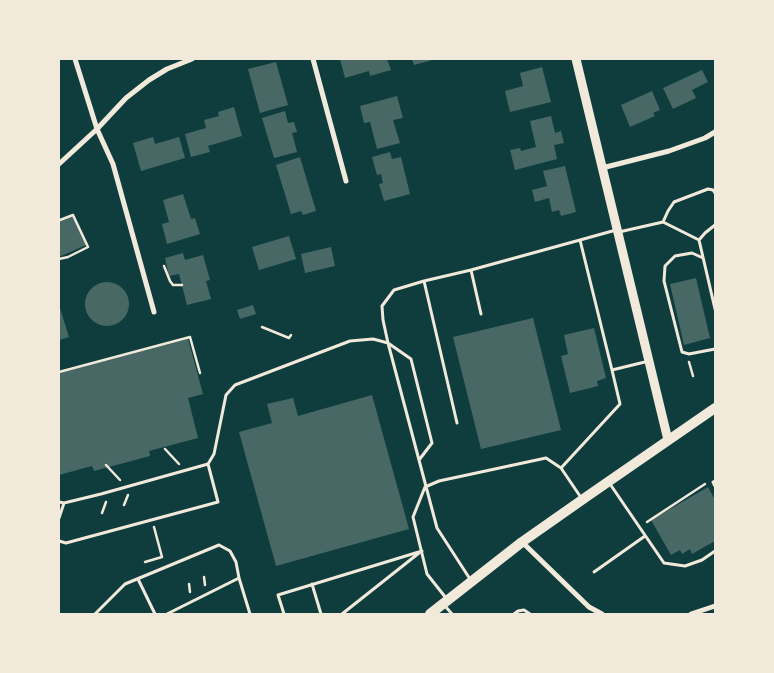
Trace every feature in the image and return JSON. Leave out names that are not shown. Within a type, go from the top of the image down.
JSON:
[{"type":"main road","points":[[430,614],[522,542],[715,408]]},
{"type":"street","points":[[75,59],[97,129],[113,164],[154,312]]},
{"type":"street","points":[[59,164],[97,129],[126,98],[167,69],[192,59]]},
{"type":"street","points":[[313,59],[346,181]]},
{"type":"street","points":[[576,59],[668,440]]},
{"type":"street","points":[[602,168],[669,152],[705,138],[715,132]]},
{"type":"street","points":[[522,542],[588,607],[602,614]]},
{"type":"street","points":[[691,614],[715,606]]},
{"type":"lane","points":[[663,222],[674,202],[708,189],[713,190],[715,193]]},
{"type":"lane","points":[[471,581],[437,528],[388,344],[382,306],[394,290],[618,231],[663,222],[699,240]]},
{"type":"lane","points":[[699,240],[715,226]]},
{"type":"lane","points":[[561,468],[620,404],[580,240]]},
{"type":"lane","points":[[699,240],[715,309]]},
{"type":"lane","points":[[702,258],[692,253],[675,256],[665,266],[664,280],[682,352],[689,354],[715,349]]},
{"type":"lane","points":[[471,270],[481,314]]},
{"type":"lane","points":[[424,281],[457,423]]},
{"type":"lane","points":[[59,502],[64,503],[208,464],[214,454],[226,394],[235,385],[350,340],[373,339],[388,344],[411,359],[432,443],[419,461]]},
{"type":"lane","points":[[612,370],[649,360]]},
{"type":"lane","points":[[452,614],[427,574],[413,517],[425,487],[439,481],[546,458],[561,468],[582,500]]},
{"type":"lane","points":[[59,542],[66,543],[218,502],[208,464]]},
{"type":"lane","points":[[608,481],[664,563],[685,566],[702,560],[715,551]]},
{"type":"lane","points":[[59,518],[64,503]]},
{"type":"lane","points":[[594,572],[645,536]]},
{"type":"lane","points":[[95,614],[124,584],[218,544],[230,551],[236,562],[250,614]]},
{"type":"lane","points":[[284,614],[278,594],[422,551]]},
{"type":"lane","points":[[342,614],[422,551]]},
{"type":"lane","points":[[138,578],[154,614]]},
{"type":"lane","points":[[167,614],[239,578]]},
{"type":"lane","points":[[312,584],[321,614]]},
{"type":"lane","points":[[514,614],[524,610],[530,614]]},
{"type":"path","points":[[59,259],[68,257],[88,247],[73,214],[60,220]]},
{"type":"path","points":[[164,266],[170,282],[173,285],[182,285]]},
{"type":"path","points":[[262,327],[289,338],[291,335]]},
{"type":"path","points":[[59,372],[190,337],[200,373]]},
{"type":"path","points":[[166,449],[185,470]]},
{"type":"path","points":[[106,465],[127,486]]},
{"type":"path","points":[[640,527],[705,484],[714,483]]},
{"type":"path","points":[[102,513],[106,501]]},
{"type":"path","points":[[145,562],[162,557],[152,520]]},
{"type":"building","points":[[340,59],[387,59],[391,70],[370,76],[369,71],[345,78]]},
{"type":"building","points":[[412,59],[436,59],[414,65]]},
{"type":"building","points":[[276,62],[288,105],[260,113],[248,69]]},
{"type":"building","points":[[542,67],[551,102],[510,112],[505,91],[523,86],[520,73]]},
{"type":"building","points":[[702,70],[708,82],[692,90],[696,98],[673,109],[663,88]]},
{"type":"building","points":[[652,91],[660,110],[653,113],[655,116],[630,127],[621,105]]},
{"type":"building","points":[[397,96],[403,118],[393,120],[400,143],[377,149],[370,122],[364,123],[360,106]]},
{"type":"building","points":[[234,107],[242,136],[208,146],[210,152],[191,157],[185,134],[206,128],[204,120],[219,116],[218,112]]},
{"type":"building","points":[[285,111],[288,123],[294,122],[297,132],[292,133],[297,152],[274,158],[262,118]]},
{"type":"building","points":[[551,116],[555,133],[561,131],[564,143],[554,145],[557,159],[515,170],[510,150],[520,148],[521,151],[536,147],[530,121]]},
{"type":"building","points":[[153,137],[155,144],[179,137],[185,158],[141,171],[133,143]]},
{"type":"building","points":[[390,152],[392,159],[401,157],[410,194],[384,201],[379,184],[383,183],[381,174],[377,175],[372,157]]},
{"type":"building","points":[[300,157],[316,211],[303,215],[301,211],[291,214],[276,165]]},
{"type":"building","points":[[565,166],[576,212],[561,216],[559,210],[552,212],[549,198],[535,202],[532,190],[547,186],[543,171]]},
{"type":"building","points":[[183,194],[191,219],[195,218],[200,234],[167,244],[162,224],[169,222],[163,200]]},
{"type":"building","points":[[73,216],[86,245],[59,257],[59,222]]},
{"type":"building","points":[[289,236],[296,259],[259,270],[252,247]]},
{"type":"building","points":[[331,247],[335,266],[305,273],[301,254]]},
{"type":"building","points":[[183,253],[185,260],[203,255],[210,280],[206,281],[211,299],[187,305],[179,274],[169,276],[165,258]]},
{"type":"building","points":[[696,278],[710,338],[684,345],[670,284]]},
{"type":"building","points":[[111,282],[123,288],[128,295],[128,313],[123,320],[116,325],[103,326],[95,323],[88,316],[85,300],[88,292],[95,285]]},
{"type":"building","points":[[59,305],[69,337],[59,340]]},
{"type":"building","points":[[253,305],[256,314],[240,319],[237,310]]},
{"type":"building","points":[[533,318],[561,430],[481,449],[453,337]]},
{"type":"building","points":[[594,328],[606,378],[597,381],[598,386],[570,393],[561,356],[568,354],[564,335]]},
{"type":"building","points":[[188,339],[203,394],[188,398],[198,438],[149,451],[150,456],[94,471],[92,466],[59,475],[59,373]]},
{"type":"building","points":[[372,395],[409,529],[276,566],[239,432],[272,423],[267,404],[293,398],[298,416]]},
{"type":"building","points":[[708,487],[715,500],[715,541],[692,554],[690,549],[682,554],[680,550],[671,555],[651,520]]}]
